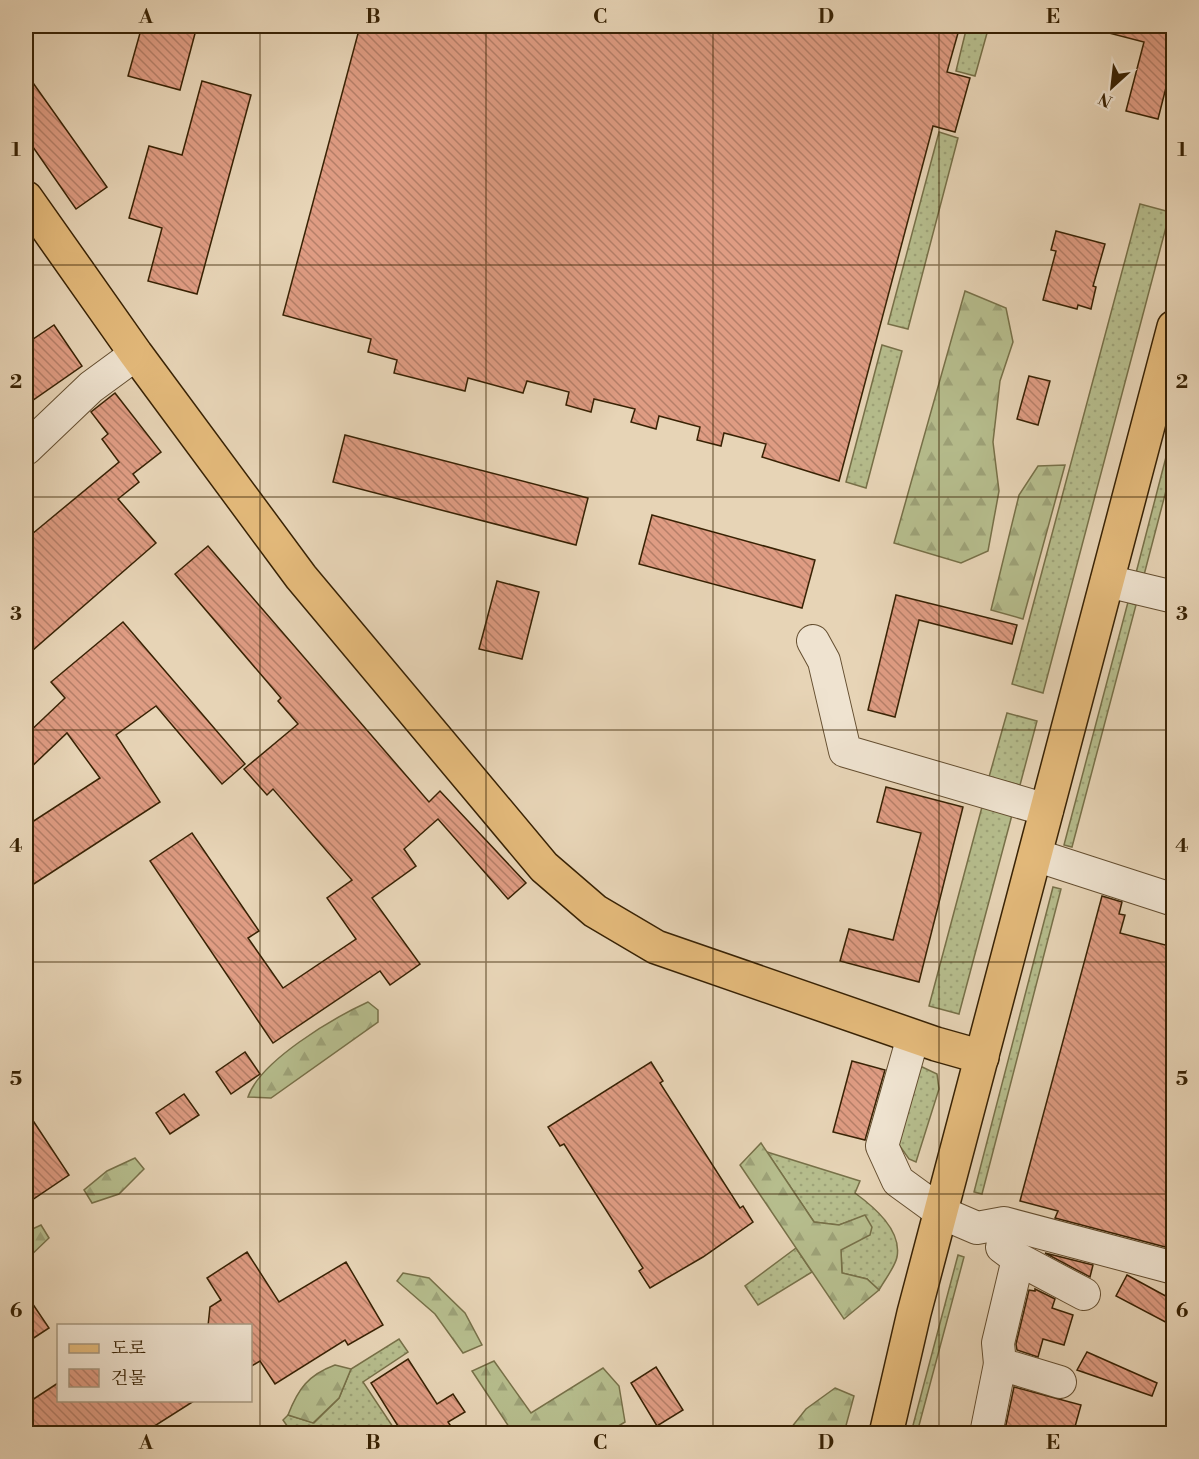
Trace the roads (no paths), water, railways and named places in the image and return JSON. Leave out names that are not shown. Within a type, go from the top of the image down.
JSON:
[{"type":"main road","points":[[26,198],[136,354],[301,577],[544,867],[595,911],[656,947],[913,1036],[982,1057]]},
{"type":"main road","points":[[886,1434],[914,1313],[1173,327]]},
{"type":"street","points":[[26,449],[91,387],[136,354]]},
{"type":"street","points":[[1107,581],[1173,597]]},
{"type":"street","points":[[813,641],[824,661],[845,751],[1047,810]]},
{"type":"street","points":[[1035,855],[1173,900]]},
{"type":"street","points":[[913,1036],[882,1146],[898,1181],[942,1213],[977,1228],[1018,1259],[1084,1294]]},
{"type":"street","points":[[977,1228],[1004,1223],[1173,1268]]},
{"type":"street","points":[[986,1434],[1000,1364],[998,1343],[1018,1259]]},
{"type":"street","points":[[1000,1364],[1060,1382]]}]
